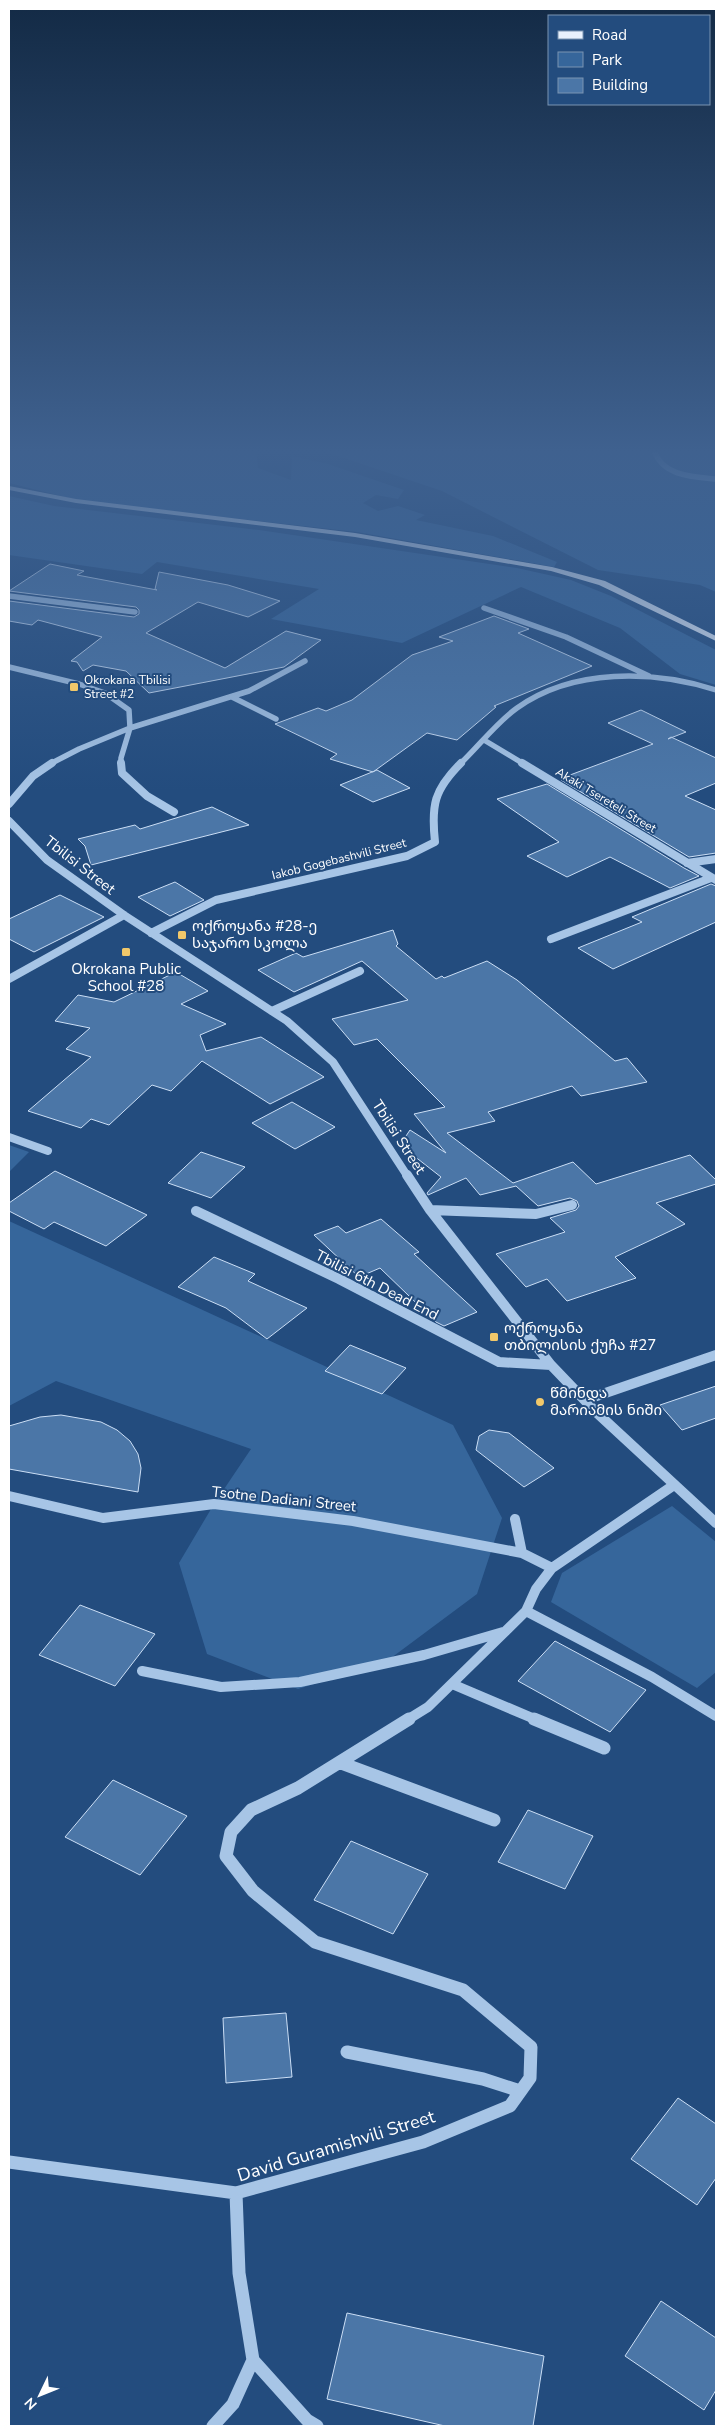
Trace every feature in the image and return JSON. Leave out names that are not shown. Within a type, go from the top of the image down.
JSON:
[{"type":"main road","points":[[521,564],[552,569],[602,582],[716,639]]},
{"type":"street","points":[[9,596],[135,612]]},
{"type":"street","points":[[484,608],[566,637],[656,679]]},
{"type":"street","points":[[9,804],[19,787],[48,763],[130,728],[232,697],[305,661]]},
{"type":"street","points":[[9,667],[79,684],[105,693],[129,710],[130,728],[122,758],[122,773],[147,796],[174,812]]},
{"type":"street","name":"Iakob Gogebashvili Street","points":[[151,933],[216,900],[407,856],[435,842],[432,815],[443,781],[517,708],[562,684],[622,676],[691,682],[716,690]]},
{"type":"street","points":[[232,697],[276,718]]},
{"type":"street","name":"Akaki Tsereteli Street","points":[[484,740],[714,879]]},
{"type":"street","name":"Tbilisi Street","points":[[9,821],[47,860],[124,915],[287,1022],[333,1062],[430,1210],[551,1365],[585,1400],[716,1524]]},
{"type":"street","points":[[687,863],[716,859]]},
{"type":"street","points":[[551,939],[714,879]]},
{"type":"street","points":[[9,979],[124,915]]},
{"type":"street","points":[[272,1012],[360,971]]},
{"type":"street","points":[[9,1136],[48,1151]]},
{"type":"street","points":[[430,1210],[536,1214],[572,1206]]},
{"type":"street","name":"Tbilisi 6th Dead End","points":[[196,1211],[339,1279],[499,1362],[551,1365]]},
{"type":"street","points":[[585,1400],[716,1355]]},
{"type":"street","name":"David Guramishvili Street","points":[[253,2360],[238,2273],[236,2193],[423,2142],[510,2106],[530,2078],[531,2047],[463,1990],[316,1942],[253,1891],[226,1856],[231,1832],[250,1810],[298,1788],[341,1763],[428,1707],[526,1611],[536,1589],[552,1568],[643,1504],[674,1485]]},
{"type":"street","name":"Tsotne Dadiani Street","points":[[9,1496],[103,1518],[214,1504],[354,1521],[522,1553],[552,1568]]},
{"type":"street","points":[[515,1519],[522,1553]]},
{"type":"street","points":[[526,1611],[652,1677],[716,1716]]},
{"type":"street","points":[[142,1671],[221,1687],[300,1682],[424,1655],[505,1631]]},
{"type":"street","points":[[452,1684],[604,1748]]},
{"type":"street","points":[[341,1763],[494,1820]]},
{"type":"street","points":[[347,2052],[483,2080],[520,2091]]},
{"type":"street","points":[[9,2162],[236,2193]]},
{"type":"street","points":[[213,2426],[233,2404],[253,2360],[307,2420],[317,2426]]},
{"type":"green space","points":[[69,564],[155,564],[142,574]]},
{"type":"green space","points":[[167,564],[487,564],[517,568],[571,580],[611,596],[716,650],[716,685],[680,674],[620,628],[521,587],[402,643],[271,619],[319,589]]},
{"type":"green space","points":[[535,564],[556,564],[554,567]]},
{"type":"green space","points":[[585,564],[716,564],[716,592],[700,585],[598,570]]},
{"type":"green space","points":[[9,1145],[29,1152],[9,1172]]},
{"type":"green space","points":[[9,1221],[453,1425],[502,1518],[477,1594],[387,1661],[298,1689],[207,1654],[179,1563],[214,1504],[251,1449],[56,1381],[9,1406]]},
{"type":"green space","points":[[672,1506],[716,1542],[716,1672],[697,1688],[551,1602],[562,1573]]},
{"type":"building","points":[[50,564],[84,571],[77,575],[157,590],[155,589],[159,572],[228,585],[280,601],[248,617],[198,602],[146,633],[225,668],[286,631],[321,640],[284,667],[149,693],[126,671],[93,665],[83,671],[77,662],[71,661],[102,637],[38,620],[32,625],[9,621],[9,601],[134,617],[139,614],[139,610],[136,607],[9,591]]},
{"type":"building","points":[[494,616],[529,629],[518,633],[592,666],[494,706],[496,707],[457,740],[427,733],[373,772],[330,759],[337,754],[275,724],[318,708],[326,711],[352,700],[412,655],[453,641],[439,637]]},
{"type":"building","points":[[641,710],[686,732],[672,737],[716,758],[716,783],[685,796],[716,810],[716,853],[689,857],[561,780],[653,744],[608,723]]},
{"type":"building","points":[[377,770],[410,788],[373,802],[340,785]]},
{"type":"building","points":[[547,784],[699,876],[670,888],[610,857],[567,877],[527,856],[559,842],[497,799]]},
{"type":"building","points":[[212,807],[249,825],[91,865],[85,846],[78,839],[135,825],[140,829]]},
{"type":"building","points":[[175,882],[204,900],[170,916],[138,897]]},
{"type":"building","points":[[711,884],[716,886],[716,922],[613,969],[578,948],[642,922],[632,917]]},
{"type":"building","points":[[60,895],[104,917],[34,952],[9,939],[9,919]]},
{"type":"building","points":[[393,930],[398,944],[396,946],[436,979],[442,976],[444,978],[487,961],[517,980],[615,1061],[627,1058],[647,1082],[581,1096],[572,1086],[488,1112],[495,1121],[447,1133],[513,1183],[573,1162],[596,1184],[690,1155],[716,1180],[716,1184],[656,1203],[685,1224],[615,1257],[636,1278],[567,1301],[547,1279],[526,1287],[496,1254],[565,1232],[550,1218],[576,1210],[579,1206],[577,1201],[570,1198],[538,1206],[516,1186],[480,1195],[466,1178],[428,1195],[427,1193],[441,1177],[400,1145],[410,1130],[446,1153],[414,1114],[445,1107],[377,1039],[354,1045],[332,1019],[408,1000],[362,961],[294,992],[258,970],[296,953],[303,957]]},
{"type":"building","points":[[176,972],[208,991],[181,1004],[226,1024],[200,1035],[206,1051],[261,1037],[324,1077],[270,1104],[202,1061],[171,1091],[152,1085],[109,1125],[91,1119],[81,1128],[28,1111],[91,1057],[66,1049],[90,1028],[55,1021],[78,995],[114,1002]]},
{"type":"building","points":[[292,1102],[335,1127],[295,1149],[252,1123]]},
{"type":"building","points":[[201,1152],[245,1167],[211,1198],[168,1183]]},
{"type":"building","points":[[55,1171],[147,1215],[106,1246],[54,1222],[44,1229],[9,1211],[9,1203]]},
{"type":"building","points":[[381,1219],[419,1252],[414,1254],[477,1312],[444,1326],[436,1322],[380,1268],[359,1277],[314,1235],[338,1226],[346,1233]]},
{"type":"building","points":[[214,1257],[255,1274],[248,1281],[307,1308],[267,1339],[226,1308],[178,1287]]},
{"type":"building","points":[[350,1345],[406,1368],[382,1394],[325,1371]]},
{"type":"building","points":[[716,1386],[716,1418],[682,1430],[660,1405]]},
{"type":"building","points":[[61,1415],[101,1422],[117,1430],[130,1441],[138,1454],[141,1468],[138,1492],[9,1469],[9,1426],[40,1417]]},
{"type":"building","points":[[489,1430],[509,1433],[554,1468],[524,1487],[476,1450],[479,1436]]},
{"type":"building","points":[[80,1605],[155,1634],[115,1686],[39,1655]]},
{"type":"building","points":[[555,1641],[646,1690],[610,1732],[518,1681]]},
{"type":"building","points":[[113,1780],[187,1816],[140,1875],[65,1837]]},
{"type":"building","points":[[528,1810],[593,1836],[565,1889],[498,1862]]},
{"type":"building","points":[[351,1841],[428,1874],[393,1934],[314,1900]]},
{"type":"building","points":[[286,2013],[292,2077],[226,2083],[223,2018]]},
{"type":"building","points":[[678,2098],[716,2124],[716,2178],[697,2205],[631,2159]]},
{"type":"building","points":[[661,2301],[716,2338],[716,2390],[704,2410],[625,2356]]},
{"type":"building","points":[[347,2313],[544,2356],[533,2426],[445,2426],[327,2399]]},
{"type":"place","name":"Okrokana Tbilisi Street #2","points":[[74,687]]},
{"type":"place","name":"ოქროყანა #28-ე საჯარო სკოლა","points":[[182,935]]},
{"type":"place","name":"Okrokana Public School #28","points":[[126,952]]},
{"type":"place","name":"ოქროყანა თბილისის ქუჩა #27","points":[[494,1337]]},
{"type":"place","name":"წმინდა მარიამის ნიში","points":[[540,1402]]}]
